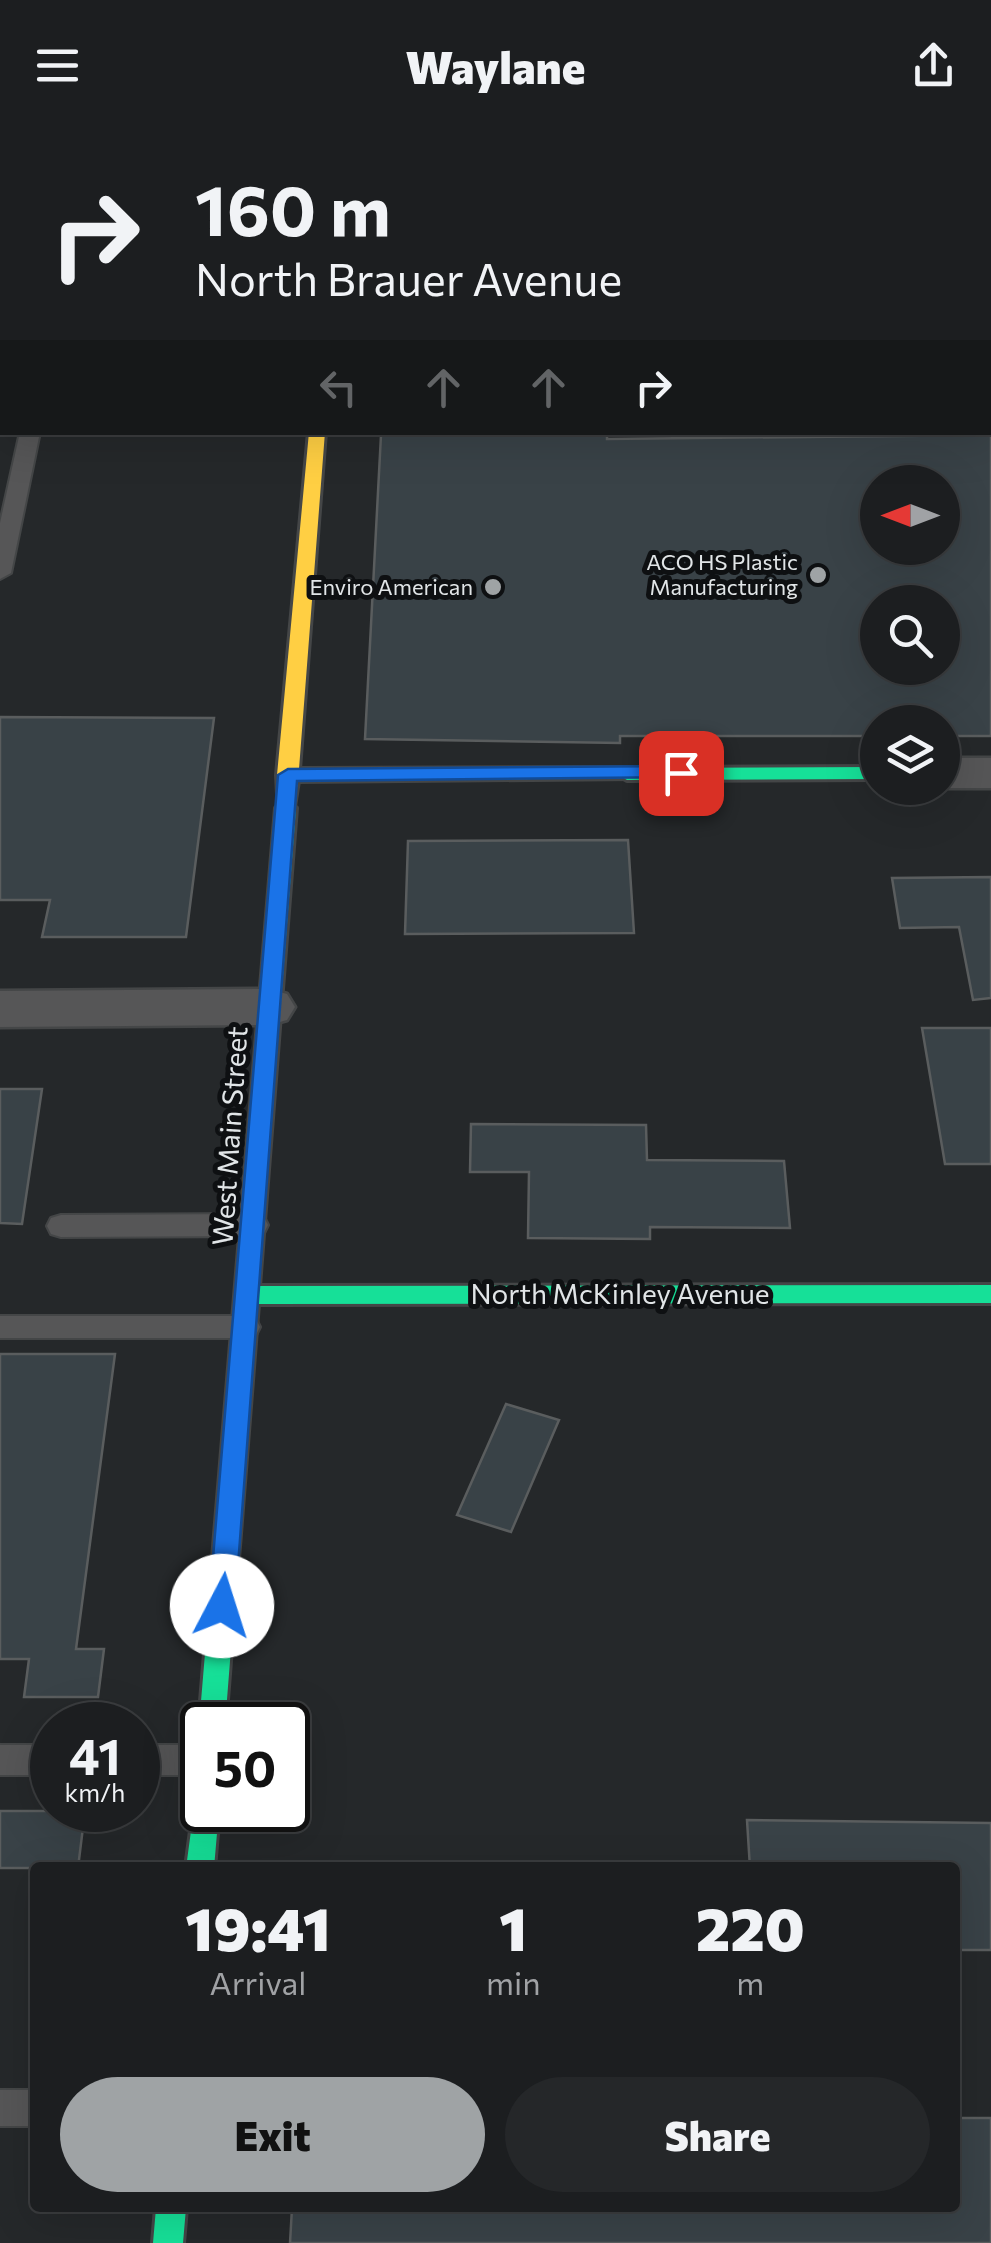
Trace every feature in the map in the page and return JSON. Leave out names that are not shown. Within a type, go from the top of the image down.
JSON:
[{"type":"main road","name":"West Main Street","points":[[214,1702],[317,435]]},
{"type":"main road","points":[[288,775],[860,773]]},
{"type":"main road","name":"North McKinley Avenue","points":[[249,1294],[991,1294]]},
{"type":"main road","points":[[201,1862],[203,1832]]},
{"type":"main road","points":[[168,2243],[171,2212]]},
{"type":"street","points":[[960,773],[991,773]]},
{"type":"street","points":[[0,1009],[269,1007]]},
{"type":"lane","points":[[0,573],[29,435]]},
{"type":"lane","points":[[62,1226],[254,1225]]},
{"type":"lane","points":[[0,1326],[246,1327]]},
{"type":"lane","points":[[0,1760],[30,1760]]},
{"type":"lane","points":[[0,2108],[30,2108]]},
{"type":"building","points":[[381,435],[607,435],[607,439],[991,435],[991,736],[960,736],[960,705],[860,705],[860,736],[620,736],[620,743],[365,739]]},
{"type":"building","points":[[0,717],[214,718],[186,937],[42,937],[50,900],[0,900]]},
{"type":"building","points":[[628,840],[634,933],[405,934],[408,841]]},
{"type":"building","points":[[991,877],[991,998],[973,1000],[959,927],[900,928],[892,878]]},
{"type":"building","points":[[922,1028],[991,1028],[991,1164],[945,1164]]},
{"type":"building","points":[[0,1089],[42,1089],[22,1224],[0,1223]]},
{"type":"building","points":[[471,1124],[646,1125],[647,1160],[784,1161],[790,1228],[650,1227],[650,1239],[528,1238],[529,1172],[470,1172]]},
{"type":"building","points":[[0,1354],[115,1354],[76,1649],[104,1649],[98,1697],[24,1697],[29,1659],[0,1659]]},
{"type":"building","points":[[506,1404],[559,1420],[511,1532],[457,1515]]},
{"type":"building","points":[[0,1811],[30,1811],[30,1832],[82,1832],[79,1862],[30,1862],[30,1868],[0,1868]]},
{"type":"building","points":[[747,1820],[991,1823],[991,1950],[960,1950],[960,1862],[750,1862]]},
{"type":"building","points":[[960,2118],[991,2118],[991,2243],[290,2243],[292,2212],[960,2212]]},
{"type":"traffic: fast","points":[[627,774],[860,773]]},
{"type":"traffic: fast","points":[[214,1702],[286,808]]},
{"type":"traffic: fast","points":[[249,1295],[991,1294]]},
{"type":"traffic: fast","points":[[201,1862],[203,1832]]},
{"type":"traffic: fast","points":[[168,2243],[171,2212]]},
{"type":"traffic: slow","points":[[286,808],[317,435]]},
{"type":"traffic: slow","points":[[287,775],[627,774]]},
{"type":"place","name":"ACO HS Plastic Manufacturing","points":[[818,575]]},
{"type":"place","name":"Enviro American","points":[[493,587]]},
{"type":"route","points":[[222,1606],[288,775],[681,773]]}]
